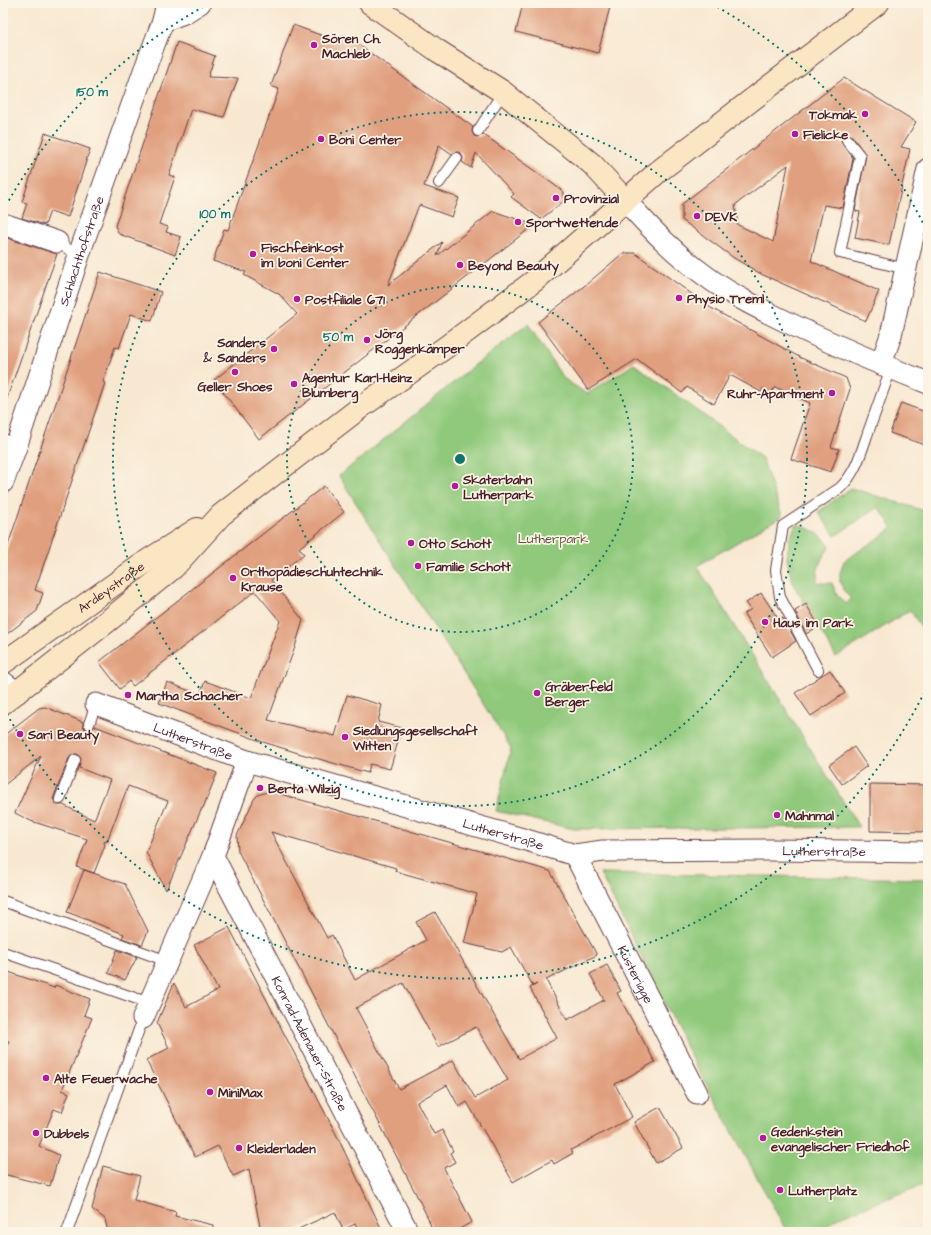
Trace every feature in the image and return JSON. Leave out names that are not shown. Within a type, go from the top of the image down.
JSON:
[{"type":"main road","points":[[8,692],[173,568],[220,515],[361,407],[446,347],[534,281],[659,171],[878,3]]},
{"type":"main road","points":[[374,4],[438,51],[503,92],[592,164],[625,200]]},
{"type":"main road","name":"Ardeystraße","points":[[3,663],[150,559],[220,515]]},
{"type":"street","name":"Schlachthofstraße","points":[[3,482],[10,442],[79,256],[165,12],[184,13],[200,3]]},
{"type":"street","points":[[886,366],[891,334],[928,169]]},
{"type":"street","points":[[625,200],[657,236],[670,248],[707,277],[748,303],[826,341],[928,383]]},
{"type":"street","name":"Schlachthofstraße","points":[[3,224],[58,242]]},
{"type":"street","name":"Lutherstraße","points":[[96,704],[247,761],[575,855],[603,851],[772,850],[928,852]]},
{"type":"street","points":[[146,1010],[213,856],[247,761]]},
{"type":"street","name":"Küsterigge","points":[[575,855],[697,1093]]},
{"type":"street","name":"Konrad-Adenauer-Straße","points":[[213,856],[408,1232]]},
{"type":"lane","points":[[478,131],[503,92]]},
{"type":"lane","points":[[847,140],[860,156],[840,254],[906,269]]},
{"type":"lane","points":[[439,183],[457,158]]},
{"type":"lane","points":[[58,242],[79,256]]},
{"type":"lane","points":[[818,670],[780,597],[776,570],[783,526],[840,488],[853,472],[862,451],[886,366]]},
{"type":"lane","points":[[89,724],[96,704]]},
{"type":"lane","points":[[60,799],[75,760]]},
{"type":"lane","points":[[3,901],[167,960]]},
{"type":"lane","points":[[3,952],[146,1010],[67,1232]]},
{"type":"green space","name":"Lutherpark","points":[[528,324],[563,378],[587,394],[634,364],[762,458],[782,516],[697,566],[859,827],[574,829],[496,811],[511,748],[339,476],[471,368]]},
{"type":"green space","points":[[851,488],[922,510],[928,519],[928,631],[925,633],[910,610],[836,657],[792,582],[787,559],[789,541],[796,524],[816,532],[827,542],[830,547],[820,564],[817,573],[817,583],[832,583],[837,595],[846,604],[851,599],[845,592],[840,582],[840,573],[844,561],[893,528],[878,507],[835,536],[818,512]]},
{"type":"green space","points":[[600,873],[928,879],[928,1183],[839,1217],[826,1226],[824,1232],[787,1232],[687,1049]]},
{"type":"building","points":[[523,3],[611,3],[598,53],[516,32]]},
{"type":"building","points":[[293,25],[334,40],[345,35],[473,127],[472,131],[474,136],[478,137],[483,134],[564,192],[564,201],[541,219],[511,197],[514,194],[476,153],[471,168],[462,162],[463,158],[461,153],[457,152],[452,154],[439,145],[424,186],[459,198],[452,217],[419,205],[388,285],[442,242],[437,256],[493,211],[534,225],[259,439],[214,380],[297,314],[279,294],[244,275],[246,272],[213,261],[224,229],[228,230],[279,89],[271,86]]},
{"type":"building","points":[[177,42],[215,56],[208,77],[238,78],[224,117],[191,109],[169,175],[175,177],[159,224],[168,227],[166,232],[181,237],[175,255],[119,234],[115,226]]},
{"type":"building","points":[[844,78],[916,122],[901,147],[910,149],[889,245],[855,238],[860,212],[855,211],[866,155],[849,134],[843,135],[841,141],[853,158],[843,208],[824,205],[811,261],[879,291],[866,321],[761,274],[734,258],[682,220],[682,204]],"holes":[[[788,165],[773,242],[738,225],[735,205]]]},
{"type":"building","points":[[45,133],[90,149],[68,217],[50,211],[45,225],[22,218],[27,203],[22,202]]},
{"type":"building","points":[[3,237],[57,254],[6,401],[3,400]]},
{"type":"building","points":[[623,253],[635,253],[711,308],[801,358],[846,378],[850,389],[831,447],[839,449],[831,472],[791,459],[810,403],[775,387],[771,393],[763,388],[761,392],[730,375],[714,404],[687,387],[682,393],[637,359],[588,390],[538,322],[588,283]]},
{"type":"building","points":[[100,272],[161,292],[152,321],[131,314],[119,348],[115,347],[103,382],[105,383],[35,590],[43,593],[37,611],[3,637],[3,560]]},
{"type":"building","points":[[901,403],[928,413],[928,446],[890,433]]},
{"type":"building","points":[[324,486],[344,512],[299,548],[304,554],[271,580],[303,620],[295,647],[268,720],[335,736],[347,695],[382,705],[378,722],[402,728],[390,769],[370,764],[368,773],[298,753],[260,741],[159,703],[167,682],[200,695],[205,681],[251,698],[280,621],[255,591],[133,686],[129,681],[120,689],[99,662]]},
{"type":"building","name":"Haus im Park","points":[[761,593],[779,620],[783,618],[796,641],[772,657],[744,614],[751,609],[746,603]]},
{"type":"building","points":[[806,604],[819,626],[806,634],[795,611]]},
{"type":"building","points":[[830,670],[845,693],[811,716],[795,693]]},
{"type":"building","points":[[45,707],[83,722],[83,726],[86,730],[91,730],[95,726],[217,773],[166,890],[146,852],[168,801],[128,786],[107,841],[104,842],[105,845],[94,873],[77,867],[87,839],[31,821],[15,813],[41,756],[3,786],[3,736],[39,708]],"holes":[[[74,754],[78,754],[81,759],[79,768],[110,780],[94,820],[63,805],[57,805],[53,799],[69,758]]]},
{"type":"building","points":[[854,747],[867,766],[842,784],[829,765]]},
{"type":"building","points":[[870,784],[928,785],[928,832],[870,831]]},
{"type":"building","points":[[270,791],[550,871],[597,955],[546,980],[567,1020],[604,1000],[590,974],[607,965],[621,991],[617,993],[655,1062],[615,1084],[632,1117],[571,1150],[573,1153],[554,1164],[552,1160],[513,1182],[467,1102],[459,1107],[447,1085],[417,1102],[434,1134],[442,1130],[453,1151],[450,1153],[455,1162],[444,1168],[472,1222],[454,1232],[433,1232],[428,1218],[414,1190],[238,851],[237,836],[254,799],[258,795]],"holes":[[[271,832],[396,868],[395,871],[477,894],[464,943],[502,952],[511,947],[533,986],[537,984],[530,988],[557,1038],[519,1059],[435,912],[416,922],[426,940],[355,980],[332,935],[327,938]],[[403,983],[438,1047],[476,1027],[508,1080],[475,1098],[453,1060],[399,1089],[356,1008]]]},
{"type":"building","points":[[84,870],[125,884],[148,931],[142,945],[122,938],[124,934],[67,912]]},
{"type":"building","points":[[229,927],[337,1136],[383,1232],[359,1232],[355,1224],[343,1230],[335,1212],[292,1232],[261,1232],[249,1169],[233,1176],[218,1146],[195,1157],[146,1060],[169,1048],[157,1023],[174,983],[186,1007],[218,990],[194,945]]},
{"type":"building","points":[[117,950],[137,957],[125,980],[108,973]]},
{"type":"building","points":[[3,970],[54,988],[55,985],[90,999],[84,1015],[92,1018],[62,1090],[69,1093],[62,1112],[54,1109],[39,1146],[59,1155],[50,1186],[3,1174],[3,1056],[9,1041],[3,1039]]},
{"type":"building","points":[[660,1107],[683,1148],[656,1163],[634,1122]]},
{"type":"building","points":[[103,1166],[140,1176],[134,1200],[176,1212],[175,1216],[213,1225],[213,1232],[108,1232],[105,1219],[92,1209]]},
{"type":"place","name":"Sören Ch. Machleb","points":[[314,45]]},
{"type":"place","name":"Tokmak","points":[[865,114]]},
{"type":"place","name":"Fielicke","points":[[795,134]]},
{"type":"place","name":"Boni Center","points":[[321,139]]},
{"type":"place","name":"Provinzial","points":[[556,198]]},
{"type":"place","name":"DEVK","points":[[697,216]]},
{"type":"place","name":"Sportwetten.de","points":[[518,222]]},
{"type":"place","name":"Fischfeinkost im boni Center","points":[[253,254]]},
{"type":"place","name":"Beyond Beauty","points":[[460,265]]},
{"type":"place","name":"Physio Treml","points":[[679,298]]},
{"type":"place","name":"Postfiliale 671","points":[[297,299]]},
{"type":"place","name":"Jörg Roggenkämper","points":[[367,340]]},
{"type":"place","name":"Sanders & Sanders","points":[[274,349]]},
{"type":"place","name":"Geller Shoes","points":[[235,372]]},
{"type":"place","name":"Agentur Karl-Heinz Blumberg","points":[[294,384]]},
{"type":"place","name":"Ruhr-Apartment","points":[[832,393]]},
{"type":"place","name":"Skaterbahn Lutherpark","points":[[455,486]]},
{"type":"place","name":"Otto Schott","points":[[411,543]]},
{"type":"place","name":"Familie Schott","points":[[418,566]]},
{"type":"place","name":"Orthopädieschuhtechnik Krause","points":[[233,578]]},
{"type":"place","name":"Haus im Park","points":[[765,622]]},
{"type":"place","name":"Gräberfeld Berger","points":[[537,693]]},
{"type":"place","name":"Martha Schacher","points":[[128,695]]},
{"type":"place","name":"Sari Beauty","points":[[20,734]]},
{"type":"place","name":"Siedlungsgesellschaft Witten","points":[[345,737]]},
{"type":"place","name":"Berta Wilzig","points":[[260,788]]},
{"type":"place","name":"Mahnmal","points":[[777,815]]},
{"type":"place","name":"Alte Feuerwache","points":[[46,1078]]},
{"type":"place","name":"MiniMax","points":[[210,1092]]},
{"type":"place","name":"Dubbels","points":[[36,1133]]},
{"type":"place","name":"Gedenkstein evangelischer Friedhof","points":[[763,1138]]},
{"type":"place","name":"Kleiderladen","points":[[239,1148]]},
{"type":"place","name":"Lutherplatz","points":[[780,1190]]}]
